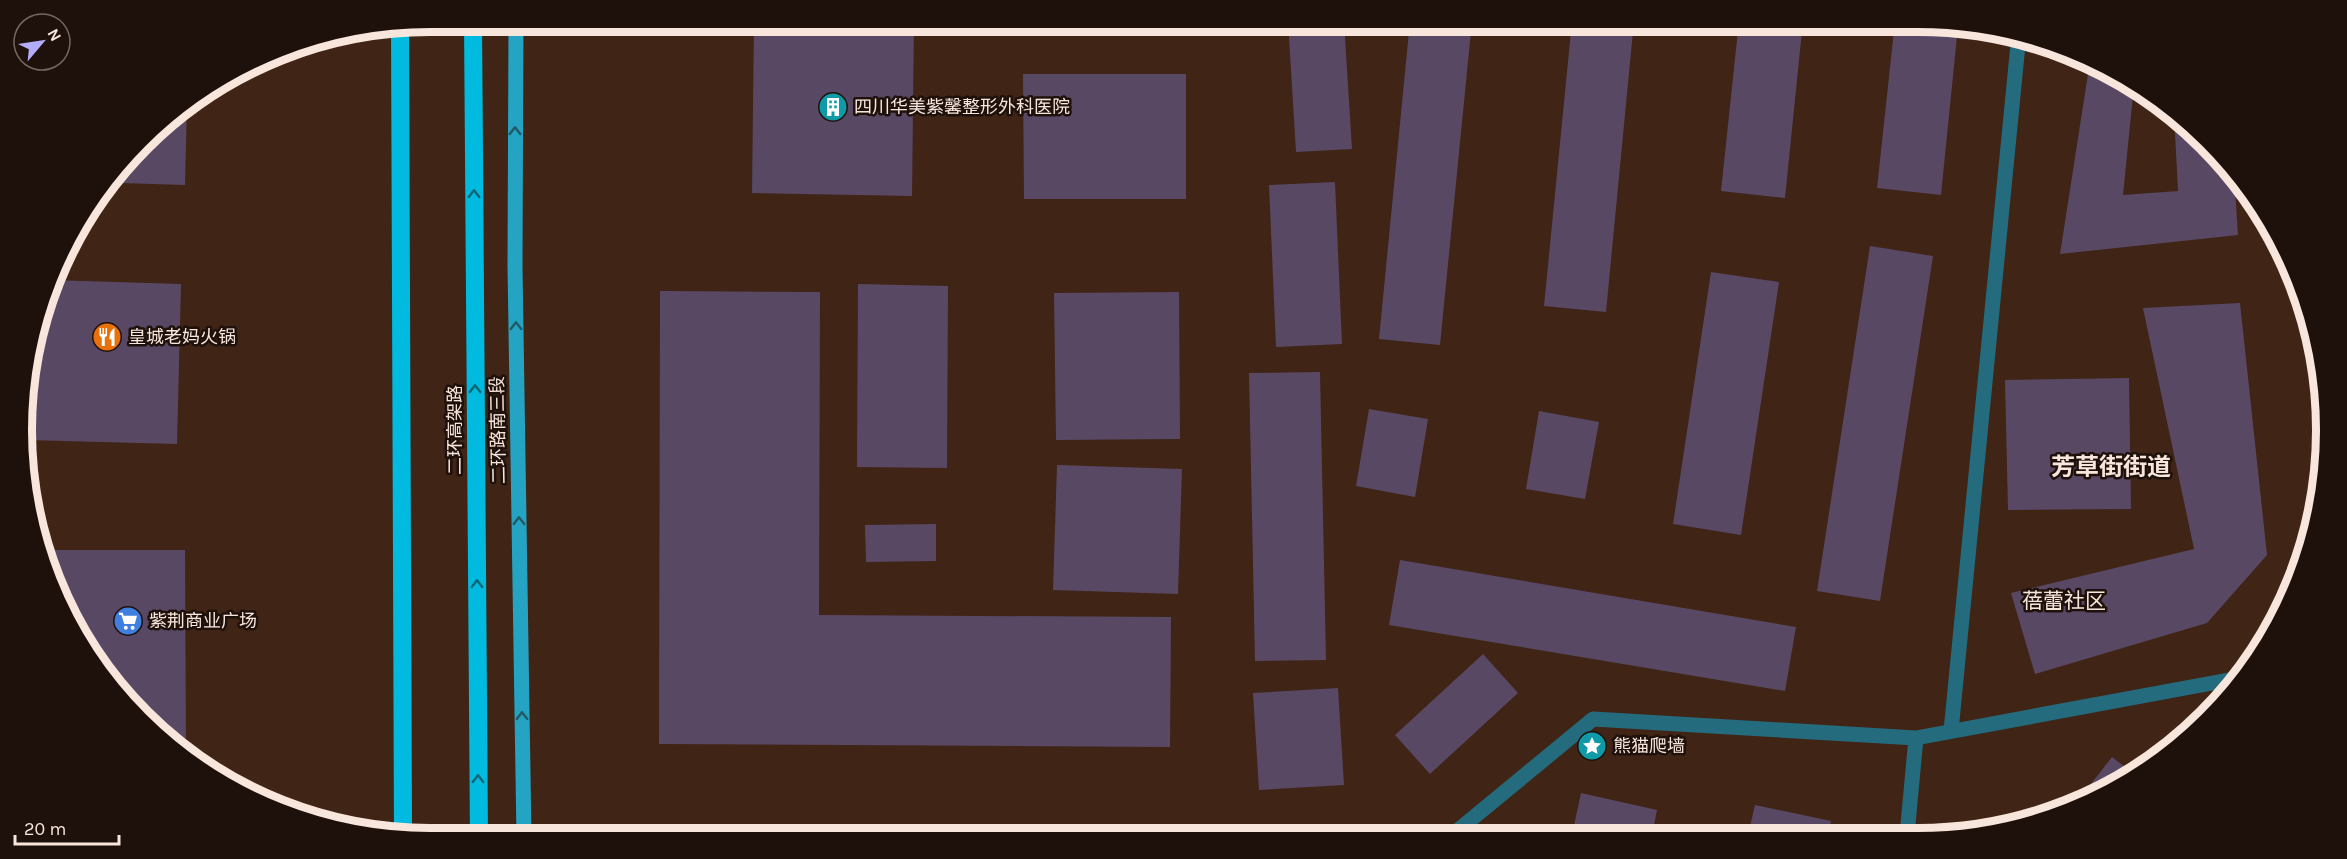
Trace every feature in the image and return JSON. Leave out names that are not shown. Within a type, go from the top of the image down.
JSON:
[{"type":"highway","points":[[401,32],[403,827]]},
{"type":"highway","name":"二环高架路","points":[[473,32],[479,828]]},
{"type":"main road","points":[[396,826],[401,32]]},
{"type":"main road","name":"二环路南三段","points":[[516,32],[515,266],[524,828]]},
{"type":"street","points":[[1951,731],[2018,44]]},
{"type":"street","points":[[1461,828],[1593,719],[1916,738],[2226,680]]},
{"type":"street","points":[[1908,828],[1916,738]]},
{"type":"building","name":"四川华美紫馨整形外科医院","points":[[754,32],[914,32],[912,196],[752,193]]},
{"type":"building","points":[[1289,32],[1345,32],[1352,149],[1296,152]]},
{"type":"building","points":[[1409,32],[1471,32],[1440,345],[1379,339]]},
{"type":"building","points":[[1571,32],[1633,32],[1606,312],[1544,306]]},
{"type":"building","points":[[1738,32],[1802,32],[1785,198],[1721,191]]},
{"type":"building","points":[[1894,32],[1957,34],[1941,195],[1877,188]]},
{"type":"building","points":[[2089,70],[2133,95],[2123,195],[2178,191],[2175,126],[2217,167],[2235,190],[2238,235],[2060,254]]},
{"type":"building","points":[[1023,74],[1186,74],[1186,199],[1024,199]]},
{"type":"building","points":[[187,114],[185,185],[120,183],[120,180],[130,167],[148,148]]},
{"type":"building","points":[[1335,182],[1342,344],[1276,347],[1269,185]]},
{"type":"building","points":[[1870,246],[1933,256],[1880,601],[1817,591]]},
{"type":"building","points":[[1711,272],[1779,282],[1741,535],[1673,524]]},
{"type":"building","name":"皇城老妈火锅","points":[[61,280],[181,284],[177,444],[32,440],[32,403],[39,352],[45,326]]},
{"type":"building","points":[[858,284],[948,286],[947,468],[857,467]]},
{"type":"building","points":[[660,291],[820,292],[819,615],[1171,617],[1170,747],[659,744]]},
{"type":"building","points":[[1179,292],[1180,439],[1056,440],[1054,293]]},
{"type":"building","points":[[2240,303],[2267,555],[2207,623],[2035,674],[2011,593],[2194,549],[2143,308]]},
{"type":"building","points":[[1320,372],[1326,660],[1255,661],[1249,373]]},
{"type":"building","points":[[2129,378],[2131,509],[2008,510],[2005,380]]},
{"type":"building","points":[[1369,409],[1428,419],[1415,497],[1356,486]]},
{"type":"building","points":[[1539,411],[1599,422],[1585,499],[1526,489]]},
{"type":"building","points":[[1057,465],[1182,469],[1178,594],[1053,590]]},
{"type":"building","points":[[936,524],[936,561],[866,562],[865,525]]},
{"type":"building","name":"紫荆商业广场","points":[[51,550],[185,550],[186,744],[167,729],[130,692],[99,651],[73,606]]},
{"type":"building","points":[[1400,560],[1796,627],[1785,691],[1389,625]]},
{"type":"building","points":[[1483,654],[1518,693],[1430,774],[1395,735]]},
{"type":"building","points":[[1338,688],[1344,785],[1259,790],[1253,693]]},
{"type":"building","points":[[2112,757],[2126,768],[2116,774],[2087,789]]},
{"type":"building","points":[[1581,793],[1657,810],[1653,828],[1574,828]]},
{"type":"building","points":[[1755,805],[1831,821],[1830,828],[1750,828]]},
{"type":"place","name":"四川华美紫馨整形外科医院","points":[[833,107]]},
{"type":"place","name":"皇城老妈火锅","points":[[107,337]]},
{"type":"place","name":"紫荆商业广场","points":[[128,621]]},
{"type":"place","name":"熊猫爬墙","points":[[1592,746]]},
{"type":"district","name":"芳草街街道","points":[[2111,467]]},
{"type":"district","name":"蓓蕾社区","points":[[2064,601]]}]
